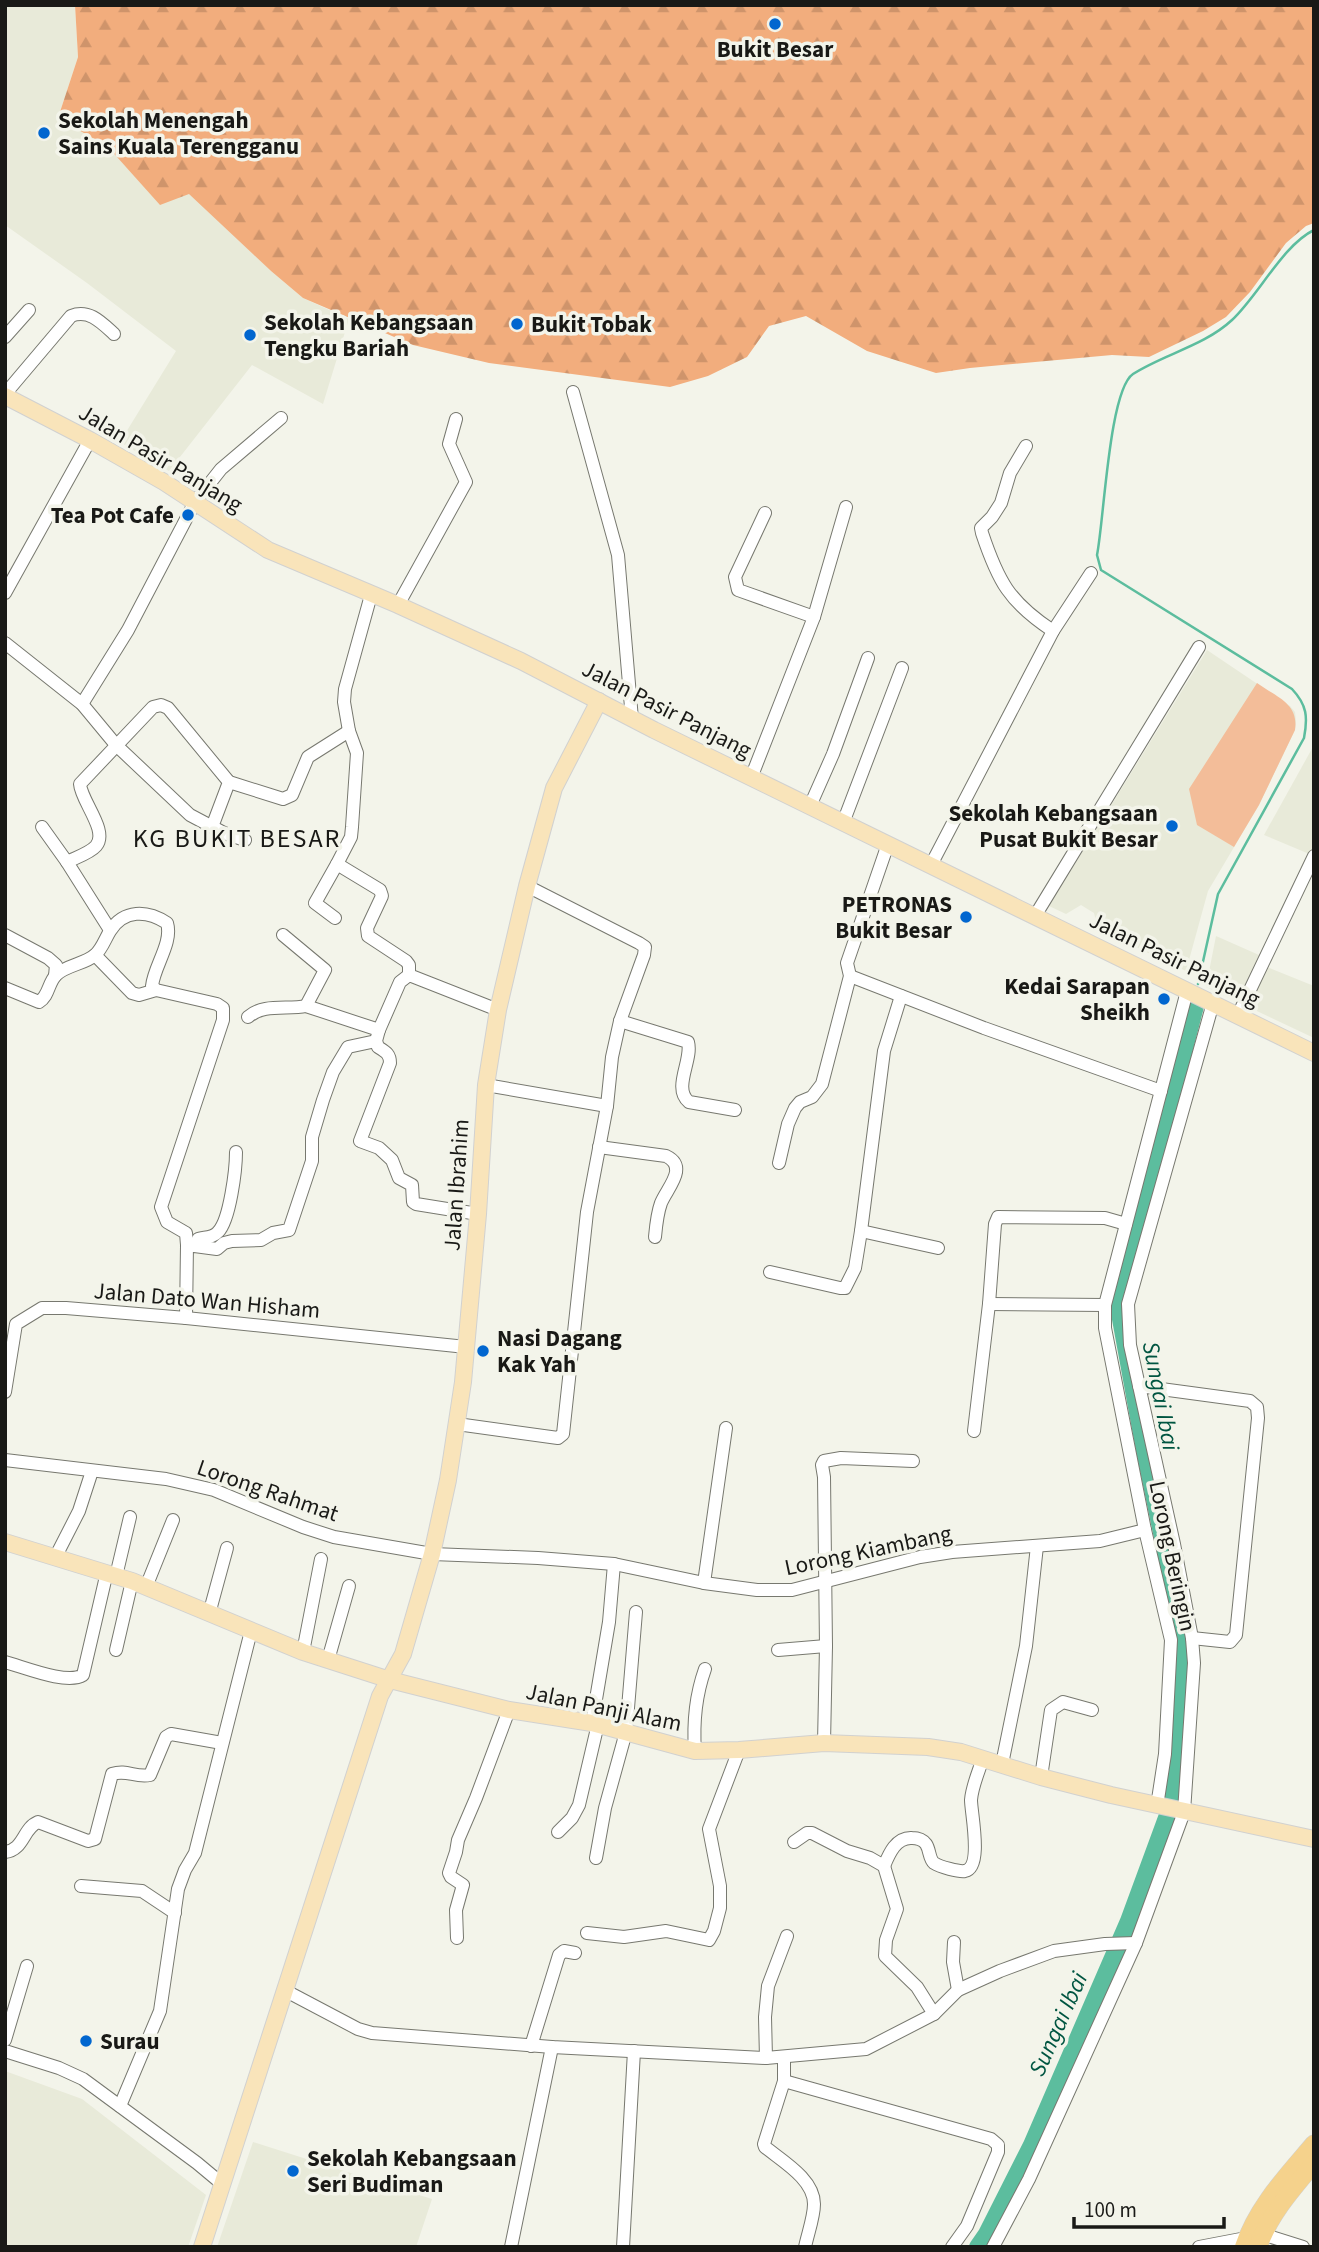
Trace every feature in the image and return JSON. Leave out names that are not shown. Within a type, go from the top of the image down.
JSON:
[{"type":"highway","points":[[1252,2242],[1274,2192],[1314,2144]]},
{"type":"highway","points":[[1252,2242],[1314,2163]]},
{"type":"main road","name":"Jalan Pasir Panjang","points":[[5,395],[90,440],[195,502],[268,550],[521,661],[751,778],[1314,1053]]},
{"type":"main road","name":"Jalan Ibrahim","points":[[202,2247],[380,1696],[403,1654],[432,1554],[457,1424],[478,1214],[486,1085],[498,1010],[527,886],[554,788],[599,701]]},
{"type":"main road","name":"Jalan Panji Alam","points":[[5,1542],[125,1579],[303,1652],[390,1681],[509,1710],[595,1724],[695,1751],[824,1743],[928,1747],[961,1752],[1041,1777],[1157,1806],[1314,1839]]},
{"type":"main road","name":"Jalan Panji Alam","points":[[1212,1818],[1314,1849]]},
{"type":"street","points":[[5,337],[29,310]]},
{"type":"street","points":[[5,395],[71,316],[78,313],[97,318],[114,334]]},
{"type":"street","points":[[573,392],[618,555],[632,719]]},
{"type":"street","points":[[82,704],[128,630],[195,502],[221,469],[281,418]]},
{"type":"street","points":[[398,605],[466,482],[449,444],[456,419]]},
{"type":"street","points":[[5,593],[90,440]]},
{"type":"street","points":[[1026,446],[1010,473],[1002,503],[981,528],[994,569],[1006,588],[1026,614],[1052,631]]},
{"type":"street","points":[[751,778],[814,617],[846,507]]},
{"type":"street","points":[[765,513],[735,577],[738,590],[814,617]]},
{"type":"street","points":[[932,865],[1052,631],[1091,573]]},
{"type":"street","points":[[334,918],[315,903],[351,836],[357,758],[349,731],[344,702],[345,689],[371,595]]},
{"type":"street","points":[[5,643],[82,704],[116,745],[190,815],[245,840]]},
{"type":"street","points":[[1035,916],[1199,647]]},
{"type":"street","points":[[810,806],[833,754],[868,658]]},
{"type":"street","points":[[843,823],[902,667]]},
{"type":"street","points":[[67,862],[96,847],[99,839],[100,832],[80,792],[80,784],[153,707],[161,705],[168,708],[229,782],[283,799],[292,795],[308,757],[349,731]]},
{"type":"street","points":[[212,827],[229,782]]},
{"type":"street","points":[[42,827],[110,930]]},
{"type":"street","points":[[779,1163],[788,1124],[795,1108],[800,1102],[812,1097],[822,1084],[850,976],[847,963],[888,844]]},
{"type":"street","points":[[1238,1015],[1314,856]]},
{"type":"street","points":[[337,864],[380,890],[382,896],[367,928],[368,936],[406,961],[409,975]]},
{"type":"street","points":[[457,1424],[561,1437],[587,1212],[607,1106],[612,1057],[620,1021],[644,956],[645,947],[527,886]]},
{"type":"street","points":[[55,976],[95,955],[118,921],[131,914],[151,914],[167,923],[169,930],[153,977],[152,986],[156,990]]},
{"type":"street","points":[[5,934],[56,965],[55,976],[43,1000],[38,1002],[5,988]]},
{"type":"street","points":[[283,935],[325,970],[306,1006]]},
{"type":"street","points":[[95,955],[132,993],[139,995],[156,990],[217,1004],[223,1008],[223,1020],[161,1207],[167,1222],[186,1233],[191,1245],[186,1318]]},
{"type":"street","points":[[409,975],[498,1010]]},
{"type":"street","points":[[409,975],[400,982],[377,1036],[378,1047],[387,1052],[390,1063],[360,1141],[379,1148],[392,1160],[399,1178],[412,1185],[416,1204],[478,1214]]},
{"type":"street","points":[[850,976],[984,1028],[1161,1091]]},
{"type":"street","name":"Lorong Beringin","points":[[1157,1806],[1165,1754],[1171,1640],[1163,1547],[1145,1530],[1105,1328],[1105,1305],[1187,991]]},
{"type":"street","points":[[770,1272],[845,1288],[855,1268],[884,1051],[901,996]]},
{"type":"street","points":[[993,2247],[1029,2179],[1136,1943],[1184,1812],[1194,1663],[1192,1638],[1163,1547],[1139,1386],[1130,1345],[1128,1304],[1213,1003]]},
{"type":"street","points":[[248,1017],[259,1010],[306,1006],[377,1036]]},
{"type":"street","points":[[620,1021],[688,1042],[690,1045],[682,1085],[683,1096],[689,1102],[735,1110]]},
{"type":"street","points":[[191,1245],[217,1249],[224,1243],[261,1240],[273,1233],[289,1230],[312,1161],[312,1137],[333,1072],[348,1047],[377,1036]]},
{"type":"street","points":[[486,1085],[607,1106]]},
{"type":"street","points":[[599,1147],[673,1159],[677,1166],[676,1175],[665,1194],[654,1237]]},
{"type":"street","points":[[191,1245],[198,1239],[213,1236],[222,1228],[236,1175],[236,1152]]},
{"type":"street","points":[[974,1432],[995,1224],[998,1217],[1105,1218],[1126,1224]]},
{"type":"street","points":[[861,1231],[938,1248]]},
{"type":"street","points":[[989,1304],[1105,1305]]},
{"type":"street","name":"Jalan Dato Wan Hisham","points":[[5,1392],[16,1324],[42,1308],[186,1318],[466,1347]]},
{"type":"street","points":[[1139,1386],[1250,1401],[1257,1408],[1236,1635],[1230,1642],[1192,1638]]},
{"type":"street","points":[[704,1583],[726,1428]]},
{"type":"street","points":[[824,1743],[826,1646],[822,1465],[824,1461],[841,1458],[913,1461]]},
{"type":"street","name":"Lorong Rahmat","points":[[5,1460],[193,1484],[232,1496],[303,1527],[334,1537],[432,1554]]},
{"type":"street","points":[[56,1556],[79,1511],[92,1471]]},
{"type":"street","points":[[116,1650],[130,1517]]},
{"type":"street","points":[[5,1662],[65,1679],[76,1680],[83,1675],[125,1579],[173,1520]]},
{"type":"street","name":"Lorong Kiambang","points":[[432,1554],[614,1564],[704,1583],[757,1590],[792,1590],[920,1557],[1100,1541],[1145,1530]]},
{"type":"street","points":[[1002,1764],[1026,1646],[1037,1545]]},
{"type":"street","points":[[209,1614],[228,1548]]},
{"type":"street","points":[[303,1652],[321,1559]]},
{"type":"street","points":[[558,1832],[572,1818],[579,1805],[595,1724],[614,1564]]},
{"type":"street","points":[[328,1660],[349,1586]]},
{"type":"street","points":[[596,1858],[605,1808],[626,1732],[636,1612]]},
{"type":"street","points":[[120,2106],[160,2011],[178,1889],[195,1853],[251,1631]]},
{"type":"street","points":[[778,1650],[826,1646]]},
{"type":"street","points":[[695,1751],[693,1722],[698,1689],[705,1669]]},
{"type":"street","points":[[1041,1777],[1052,1710],[1063,1702],[1092,1710]]},
{"type":"street","points":[[457,1938],[456,1910],[463,1885],[450,1873],[458,1840],[509,1710]]},
{"type":"street","points":[[5,1852],[18,1847],[35,1822],[89,1841],[95,1839],[112,1774],[121,1771],[150,1775],[166,1737],[171,1734],[222,1743]]},
{"type":"street","points":[[587,1933],[624,1937],[666,1931],[709,1940],[720,1908],[720,1886],[710,1825],[739,1750]]},
{"type":"street","points":[[934,2014],[917,1987],[885,1956],[886,1940],[897,1909],[884,1867],[889,1853],[898,1843],[908,1838],[918,1838],[926,1843],[936,1865],[969,1870],[976,1842],[972,1796],[983,1758]]},
{"type":"street","points":[[794,1842],[807,1833],[812,1833],[847,1851],[870,1858],[884,1867]]},
{"type":"street","points":[[82,1886],[142,1891],[175,1913]]},
{"type":"street","points":[[766,2058],[765,2017],[768,1986],[787,1936]]},
{"type":"street","points":[[954,1941],[953,1962],[958,1990]]},
{"type":"street","points":[[286,1991],[372,2034],[531,2046],[766,2058],[866,2049],[934,2014],[958,1990],[1000,1971],[1054,1951],[1136,1943]]},
{"type":"street","points":[[531,2046],[559,1955],[564,1951],[575,1953]]},
{"type":"street","points":[[5,2040],[27,1966]]},
{"type":"street","points":[[511,2247],[552,2047]]},
{"type":"street","points":[[5,2051],[83,2079],[221,2183]]},
{"type":"street","points":[[623,2247],[634,2051]]},
{"type":"street","points":[[783,2057],[784,2081],[764,2144],[804,2180],[812,2194],[814,2205],[805,2247]]},
{"type":"street","points":[[784,2081],[991,2139],[998,2145],[998,2152],[967,2227],[952,2247]]},
{"type":"street","points":[[1199,2247],[1252,2242],[1303,2247]]},
{"type":"shaded area","name":"Sekolah Kebangsaan Tengku Bariah","points":[[5,5],[75,5],[78,57],[58,118],[108,147],[160,204],[189,193],[303,298],[349,319],[323,404],[252,365],[169,471],[120,442],[176,351],[5,225]]},
{"type":"shaded area","name":"Sekolah Kebangsaan Pusat Bukit Besar","points":[[1207,650],[1290,706],[1295,712],[1296,721],[1295,730],[1259,805],[1208,891],[1186,971],[1098,929],[1094,913],[1081,905],[1066,914],[1049,906]]},
{"type":"shaded area","points":[[1257,683],[1290,707],[1295,730],[1259,805],[1234,847],[1197,825],[1189,789]]},
{"type":"shaded area","points":[[1314,745],[1314,856],[1264,835]]},
{"type":"shaded area","points":[[1216,936],[1259,955],[1257,963],[1314,986],[1314,1038],[1206,987]]},
{"type":"shaded area","points":[[5,2071],[82,2099],[206,2195],[188,2247],[5,2247]]},
{"type":"shaded area","name":"Sekolah Kebangsaan Seri Budiman","points":[[253,2142],[432,2199],[416,2247],[217,2247]]},
{"type":"green space","points":[[75,5],[1314,5],[1314,223],[1306,226],[1286,243],[1250,292],[1226,317],[1149,357],[1112,355],[936,373],[867,351],[806,316],[769,326],[747,357],[708,376],[670,387],[489,363],[413,345],[303,298],[189,194],[160,205],[108,147],[58,118],[78,57]]},
{"type":"waterway","points":[[1198,984],[1218,894],[1304,738],[1305,712],[1301,700],[1292,689],[1101,570],[1097,555],[1113,429],[1118,404],[1125,385],[1133,374],[1221,329],[1242,310],[1292,247],[1314,230]]},
{"type":"waterway","name":"Sungai Ibai","points":[[1172,1801],[1183,1686],[1183,1634],[1119,1308],[1195,1006]]},
{"type":"waterway","name":"Sungai Ibai","points":[[978,2247],[1032,2145],[1129,1921],[1168,1815]]},
{"type":"place","name":"Bukit Besar","points":[[775,24]]},
{"type":"place","name":"Sekolah Menengah Sains Kuala Terengganu","points":[[44,133]]},
{"type":"place","name":"Bukit Tobak","points":[[517,324]]},
{"type":"place","name":"Sekolah Kebangsaan Tengku Bariah","points":[[250,335]]},
{"type":"place","name":"Tea Pot Cafe","points":[[188,515]]},
{"type":"place","name":"Sekolah Kebangsaan Pusat Bukit Besar","points":[[1172,826]]},
{"type":"place","name":"PETRONAS Bukit Besar","points":[[966,917]]},
{"type":"place","name":"Kedai Sarapan Sheikh","points":[[1164,999]]},
{"type":"place","name":"Nasi Dagang Kak Yah","points":[[483,1351]]},
{"type":"place","name":"Surau","points":[[86,2041]]},
{"type":"place","name":"Sekolah Kebangsaan Seri Budiman","points":[[293,2171]]},
{"type":"district","name":"KG BUKIT BESAR","points":[[237,838]]}]
